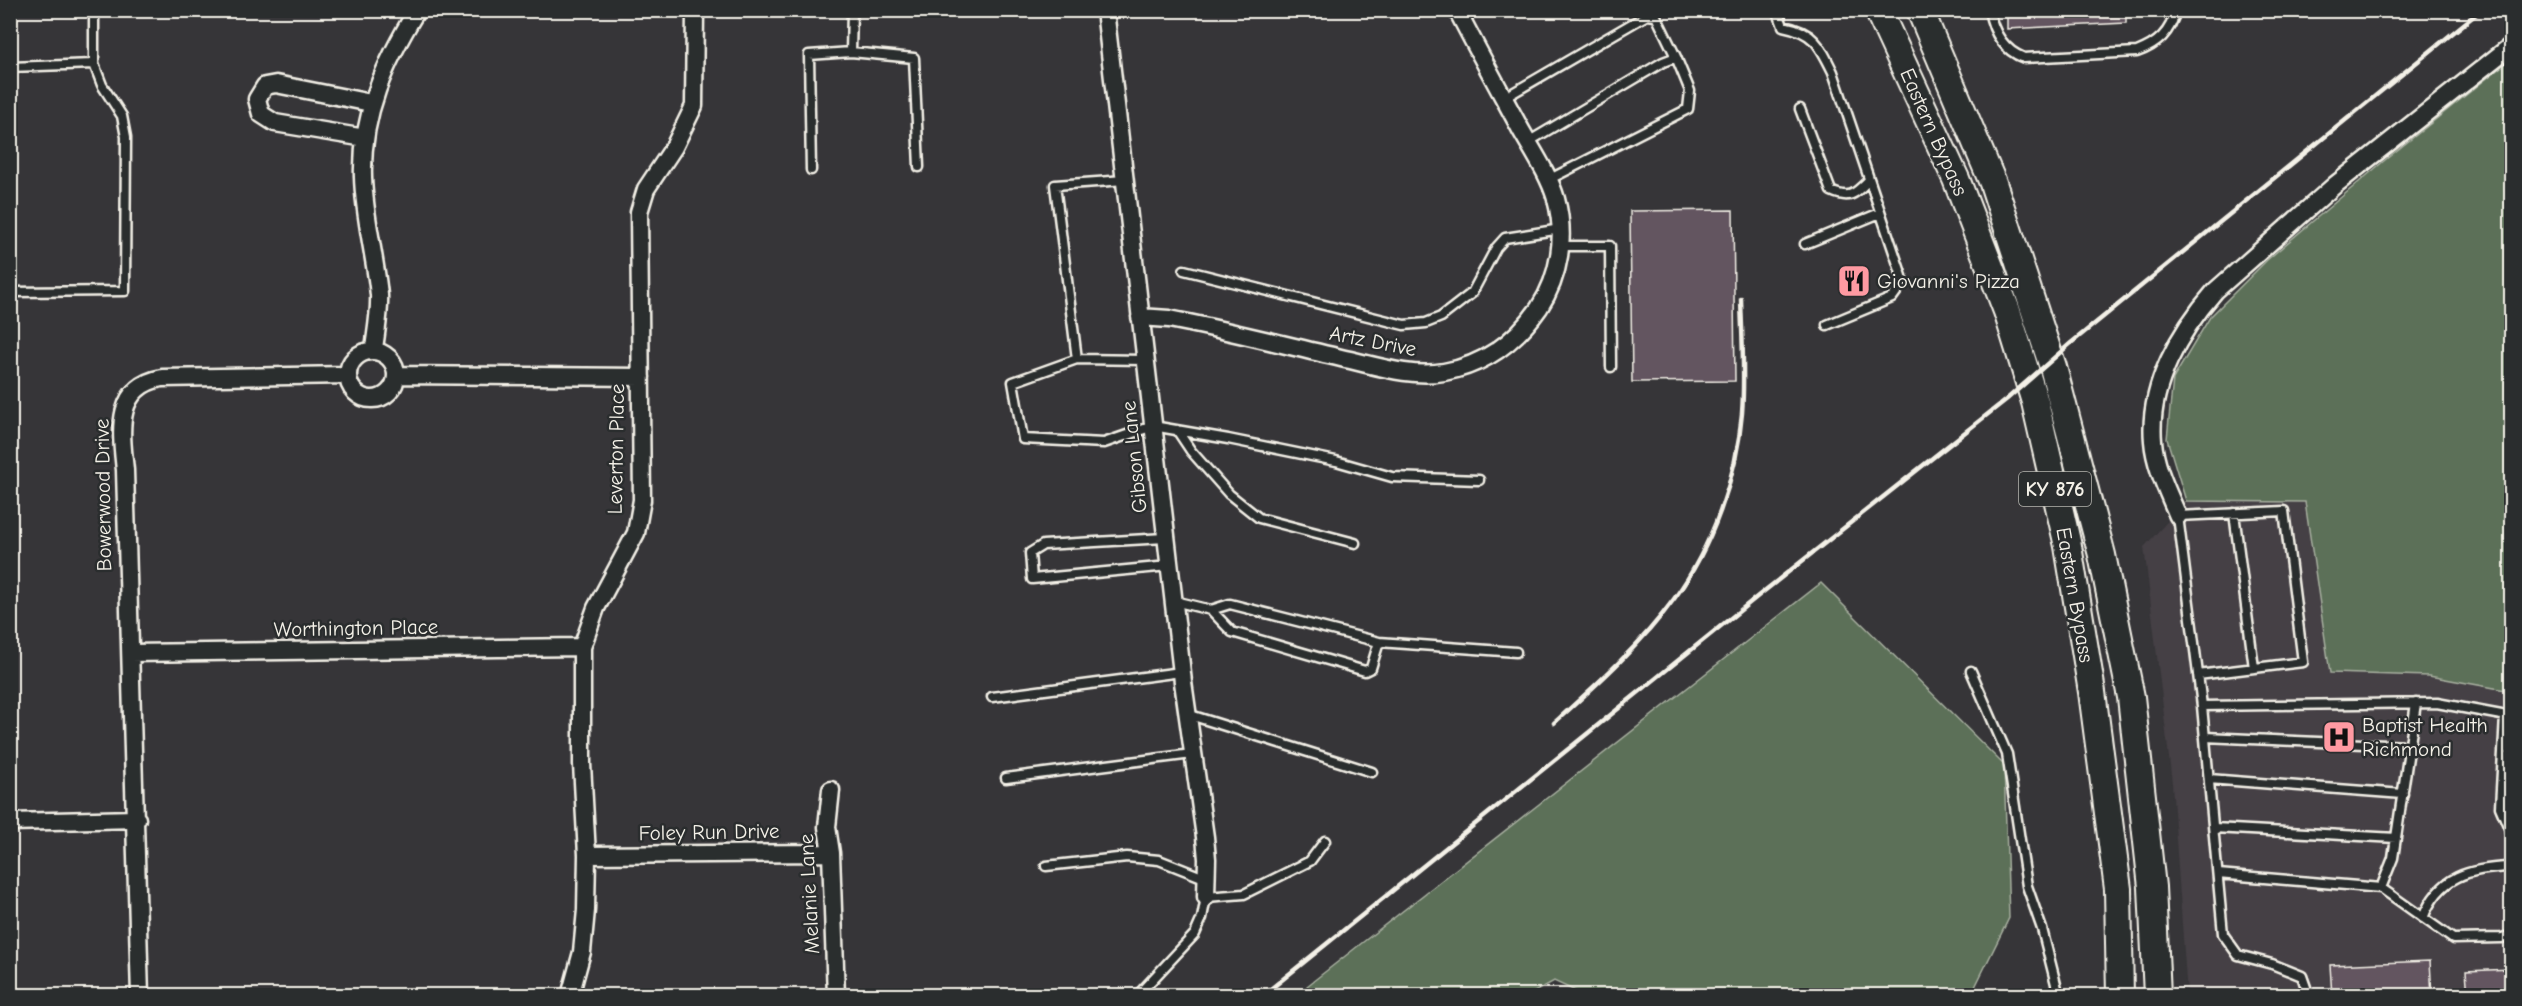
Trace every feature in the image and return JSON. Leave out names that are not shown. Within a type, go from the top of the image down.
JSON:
[{"type":"main road","name":"Eastern Bypass","points":[[1878,10],[1956,179],[2007,311],[2035,402],[2068,546],[2092,692],[2118,889],[2121,996]]},
{"type":"main road","name":"Eastern Bypass","points":[[1920,10],[1993,183],[2053,367],[2102,555],[2131,697],[2152,887],[2157,996]]},
{"type":"street","points":[[374,349],[379,297],[363,178],[365,138],[371,103],[387,64],[417,10]]},
{"type":"street","name":"Leverton Place","points":[[570,996],[582,952],[587,855],[582,764],[582,647],[596,608],[636,533],[642,500],[639,212],[646,189],[674,147],[694,106],[695,10]]},
{"type":"street","name":"Gibson Lane","points":[[1105,10],[1165,538],[1192,754],[1205,837],[1206,897]]},
{"type":"street","name":"Artz Drive","points":[[1140,317],[1169,319],[1205,326],[1393,370],[1422,373],[1442,373],[1481,360],[1500,349],[1517,335],[1544,300],[1553,281],[1561,238],[1556,199],[1457,10]]},
{"type":"street","points":[[2178,516],[2159,468],[2153,443],[2152,422],[2162,379],[2183,333],[2199,310],[2215,291],[2335,185],[2511,45]]},
{"type":"street","points":[[365,138],[275,123],[261,114],[256,99],[265,86],[276,84],[371,103]]},
{"type":"street","points":[[374,349],[388,357],[397,375],[395,386],[390,392],[384,397],[369,400],[355,393],[348,375],[353,360],[374,349]]},
{"type":"street","name":"Bowerwood Drive","points":[[140,996],[137,819],[122,436],[124,407],[146,381],[162,378],[348,375]]},
{"type":"street","points":[[397,375],[640,377]]},
{"type":"street","name":"Worthington Place","points":[[131,653],[582,647]]},
{"type":"street","name":"Melanie Lane","points":[[831,790],[827,827],[831,853],[836,996]]},
{"type":"street","points":[[10,822],[137,819]]},
{"type":"street","name":"Foley Run Drive","points":[[587,855],[831,853]]},
{"type":"lane","points":[[10,292],[125,291],[126,137],[122,116],[102,86],[94,64],[94,10]]},
{"type":"lane","points":[[851,52],[852,10]]},
{"type":"lane","points":[[1777,10],[1783,26],[1808,33],[1821,48],[1833,72],[1902,276],[1900,287],[1892,298],[1827,326]]},
{"type":"lane","points":[[1989,10],[1995,32],[2004,45],[2013,53],[2024,57],[2137,52],[2151,47],[2163,38],[2172,25],[2176,10]]},
{"type":"lane","points":[[1504,98],[1647,15],[1656,16],[1690,91],[1688,109],[1548,180]]},
{"type":"lane","points":[[811,170],[809,56],[851,52],[914,58],[919,168]]},
{"type":"lane","points":[[1528,142],[1663,62],[1676,57]]},
{"type":"lane","points":[[10,67],[94,64]]},
{"type":"lane","points":[[1800,109],[1832,191],[1843,197],[1852,195],[1869,180]]},
{"type":"lane","points":[[1077,359],[1055,185],[1125,180]]},
{"type":"lane","points":[[1805,244],[1880,213]]},
{"type":"lane","points":[[1184,270],[1404,325],[1426,323],[1441,317],[1472,293],[1496,248],[1505,238],[1561,238],[1610,246],[1611,367]]},
{"type":"lane","points":[[1145,360],[1077,359],[1013,382],[1023,439],[1104,443],[1153,426],[1336,461],[1392,477],[1479,480]]},
{"type":"lane","points":[[1177,430],[1191,451],[1229,494],[1258,518],[1355,543]]},
{"type":"lane","points":[[2198,675],[2303,662],[2283,511],[2178,516],[2198,675],[2202,706],[2223,934],[2238,955],[2272,964],[2302,976],[2309,996]]},
{"type":"lane","points":[[2234,513],[2253,668]]},
{"type":"lane","points":[[1165,538],[1043,545],[1030,553],[1032,579],[1169,566]]},
{"type":"lane","points":[[1173,601],[1211,610],[1230,604],[1379,642],[1516,652]]},
{"type":"lane","points":[[1211,610],[1232,632],[1365,671],[1371,668],[1379,642]]},
{"type":"lane","points":[[1971,671],[2007,754],[2026,886],[2042,929],[2060,996]]},
{"type":"lane","points":[[992,697],[1182,672]]},
{"type":"lane","points":[[2381,888],[2393,858],[2416,703]]},
{"type":"lane","points":[[2202,706],[2437,703],[2508,717],[2500,807],[2511,835]]},
{"type":"lane","points":[[1187,714],[1372,772]]},
{"type":"lane","points":[[2205,737],[2409,746]]},
{"type":"lane","points":[[1006,778],[1192,754]]},
{"type":"lane","points":[[2209,779],[2403,794]]},
{"type":"lane","points":[[2214,828],[2396,838]]},
{"type":"lane","points":[[1137,996],[1195,934],[1202,918],[1206,897],[1244,894],[1310,861],[1325,841]]},
{"type":"lane","points":[[1046,866],[1127,857],[1159,860],[1207,880]]},
{"type":"lane","points":[[2423,918],[2430,899],[2452,878],[2486,867],[2511,867]]},
{"type":"lane","points":[[2218,874],[2381,888],[2452,939],[2502,938],[2511,935]]},
{"type":"shaded area","name":"Baptist Health Richmond","points":[[2186,501],[2305,501],[2330,673],[2429,676],[2511,691],[2511,995],[2187,995],[2172,783],[2144,547]]},
{"type":"green space","points":[[2511,59],[2511,691],[2429,676],[2330,673],[2305,502],[2186,501],[2167,439],[2173,379],[2210,317],[2267,260],[2385,160]]},
{"type":"green space","points":[[1821,583],[2004,765],[2009,918],[1971,995],[1586,996],[1554,981],[1529,995],[1307,995],[1307,986]]},
{"type":"building","points":[[2007,10],[2126,10],[2126,23],[2007,29]]},
{"type":"building","points":[[1733,210],[1735,381],[1632,382],[1630,211]]},
{"type":"building","points":[[2430,961],[2432,996],[2332,996],[2330,965]]},
{"type":"building","points":[[2511,969],[2511,996],[2468,996],[2466,971]]},
{"type":"railway","points":[[1262,996],[1763,592],[2007,399],[2071,343],[2481,10]]},
{"type":"railway","points":[[1554,723],[1647,633],[1688,579],[1711,534],[1735,462],[1739,437],[1743,384],[1741,299]]},
{"type":"place","name":"Giovanni's Pizza","points":[[1854,281]]},
{"type":"place","name":"Baptist Health Richmond","points":[[2339,737]]}]
